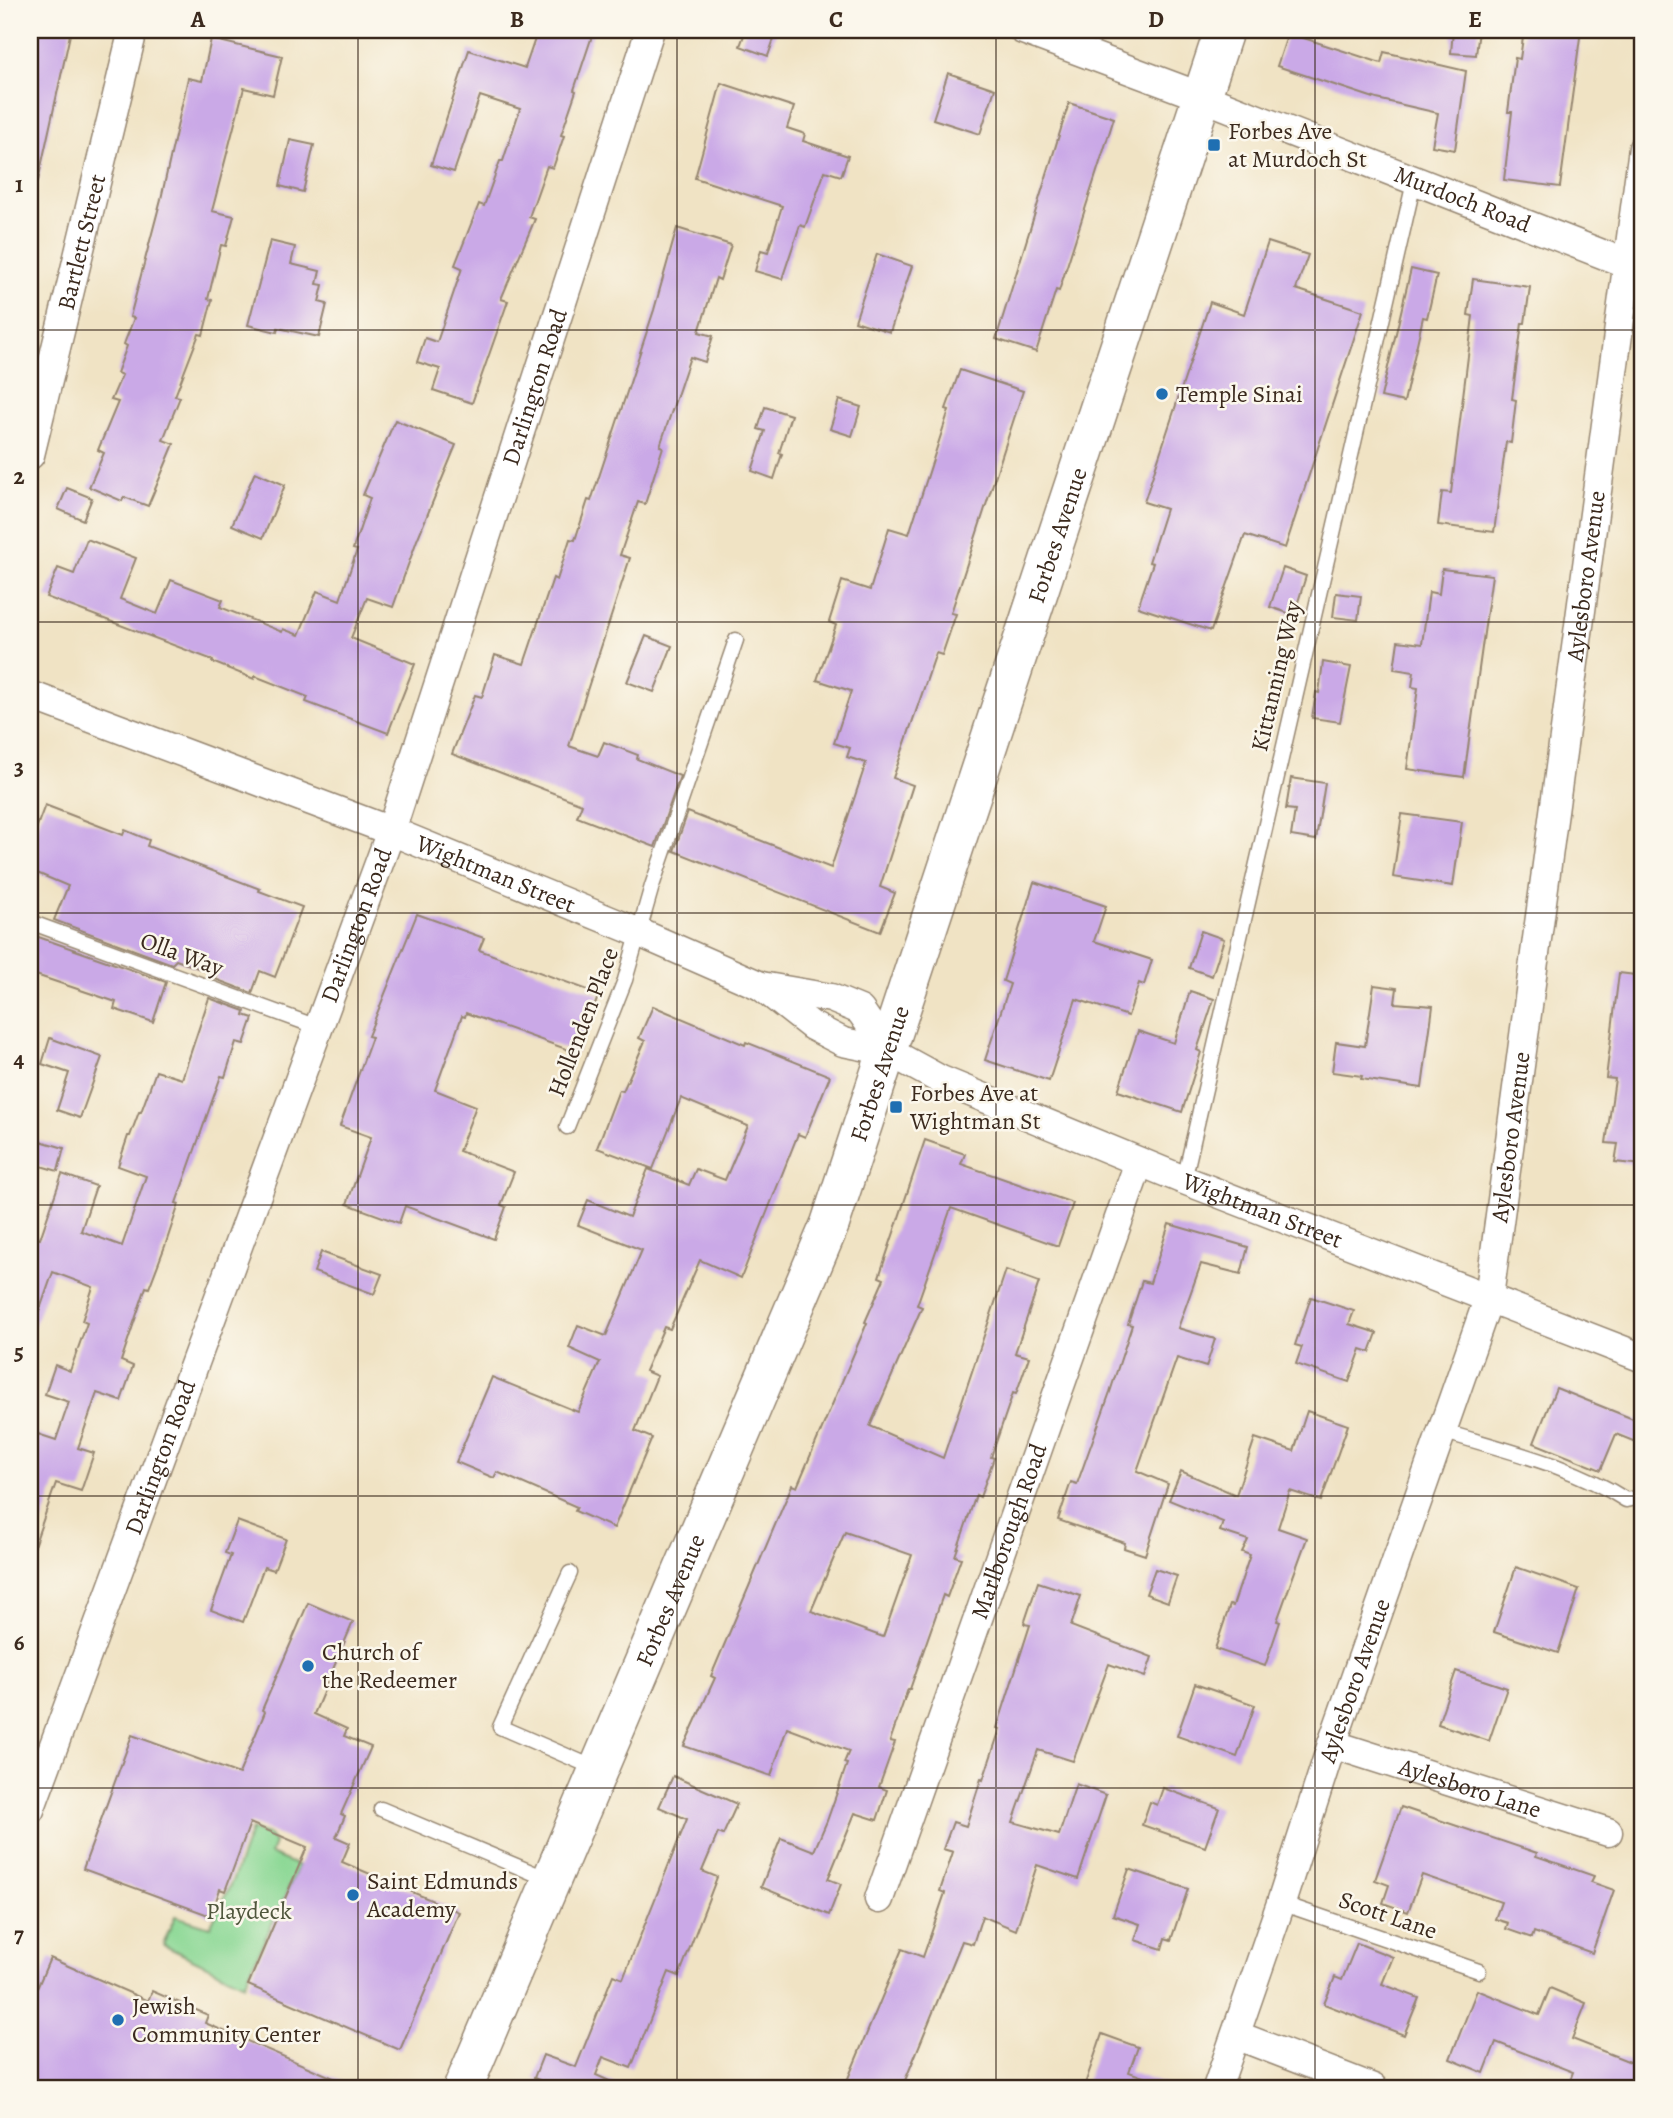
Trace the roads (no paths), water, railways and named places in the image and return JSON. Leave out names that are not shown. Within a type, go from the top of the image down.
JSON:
[{"type":"main road","name":"Forbes Avenue","points":[[463,2088],[830,1224],[1224,30]]},
{"type":"street","name":"Bartlett Street","points":[[30,455],[133,30]]},
{"type":"street","name":"Darlington Road","points":[[30,1810],[391,831],[650,30]]},
{"type":"street","name":"Murdoch Road","points":[[1023,30],[1636,267]]},
{"type":"street","name":"Aylesboro Avenue","points":[[1217,2088],[1332,1744],[1489,1297],[1636,267],[1643,148]]},
{"type":"street","name":"Wightman Street","points":[[30,695],[391,831],[640,933],[761,986],[812,1026],[843,1042],[888,1051],[941,1080],[1139,1162],[1643,1358]]},
{"type":"street","name":"Marlborough Road","points":[[879,1899],[1139,1162]]},
{"type":"street","name":"Aylesboro Lane","points":[[1332,1744],[1608,1832]]},
{"type":"street","points":[[1236,2035],[1373,2088]]},
{"type":"lane","name":"Kittanning Way","points":[[1184,1180],[1413,181]]},
{"type":"lane","name":"Hollenden Place","points":[[567,1127],[625,980],[652,886],[737,640]]},
{"type":"lane","name":"Olla Way","points":[[30,922],[320,1028]]},
{"type":"lane","points":[[1442,1431],[1552,1466],[1604,1486],[1626,1500],[1640,1497],[1643,1490]]},
{"type":"lane","points":[[570,1573],[500,1727],[598,1770]]},
{"type":"lane","points":[[380,1809],[552,1880]]},
{"type":"lane","name":"Scott Lane","points":[[1281,1903],[1479,1971]]},
{"type":"place","name":"Forbes Ave at Murdoch St","points":[[1214,145]]},
{"type":"place","name":"Temple Sinai","points":[[1162,394]]},
{"type":"place","name":"Forbes Ave at Wightman St","points":[[896,1107]]},
{"type":"place","name":"Church of the Redeemer","points":[[308,1666]]},
{"type":"place","name":"Saint Edmunds Academy","points":[[353,1895]]},
{"type":"place","name":"Jewish Community Center","points":[[118,2020]]},
{"type":"park label","name":"Playdeck","points":[[249,1911]]}]
